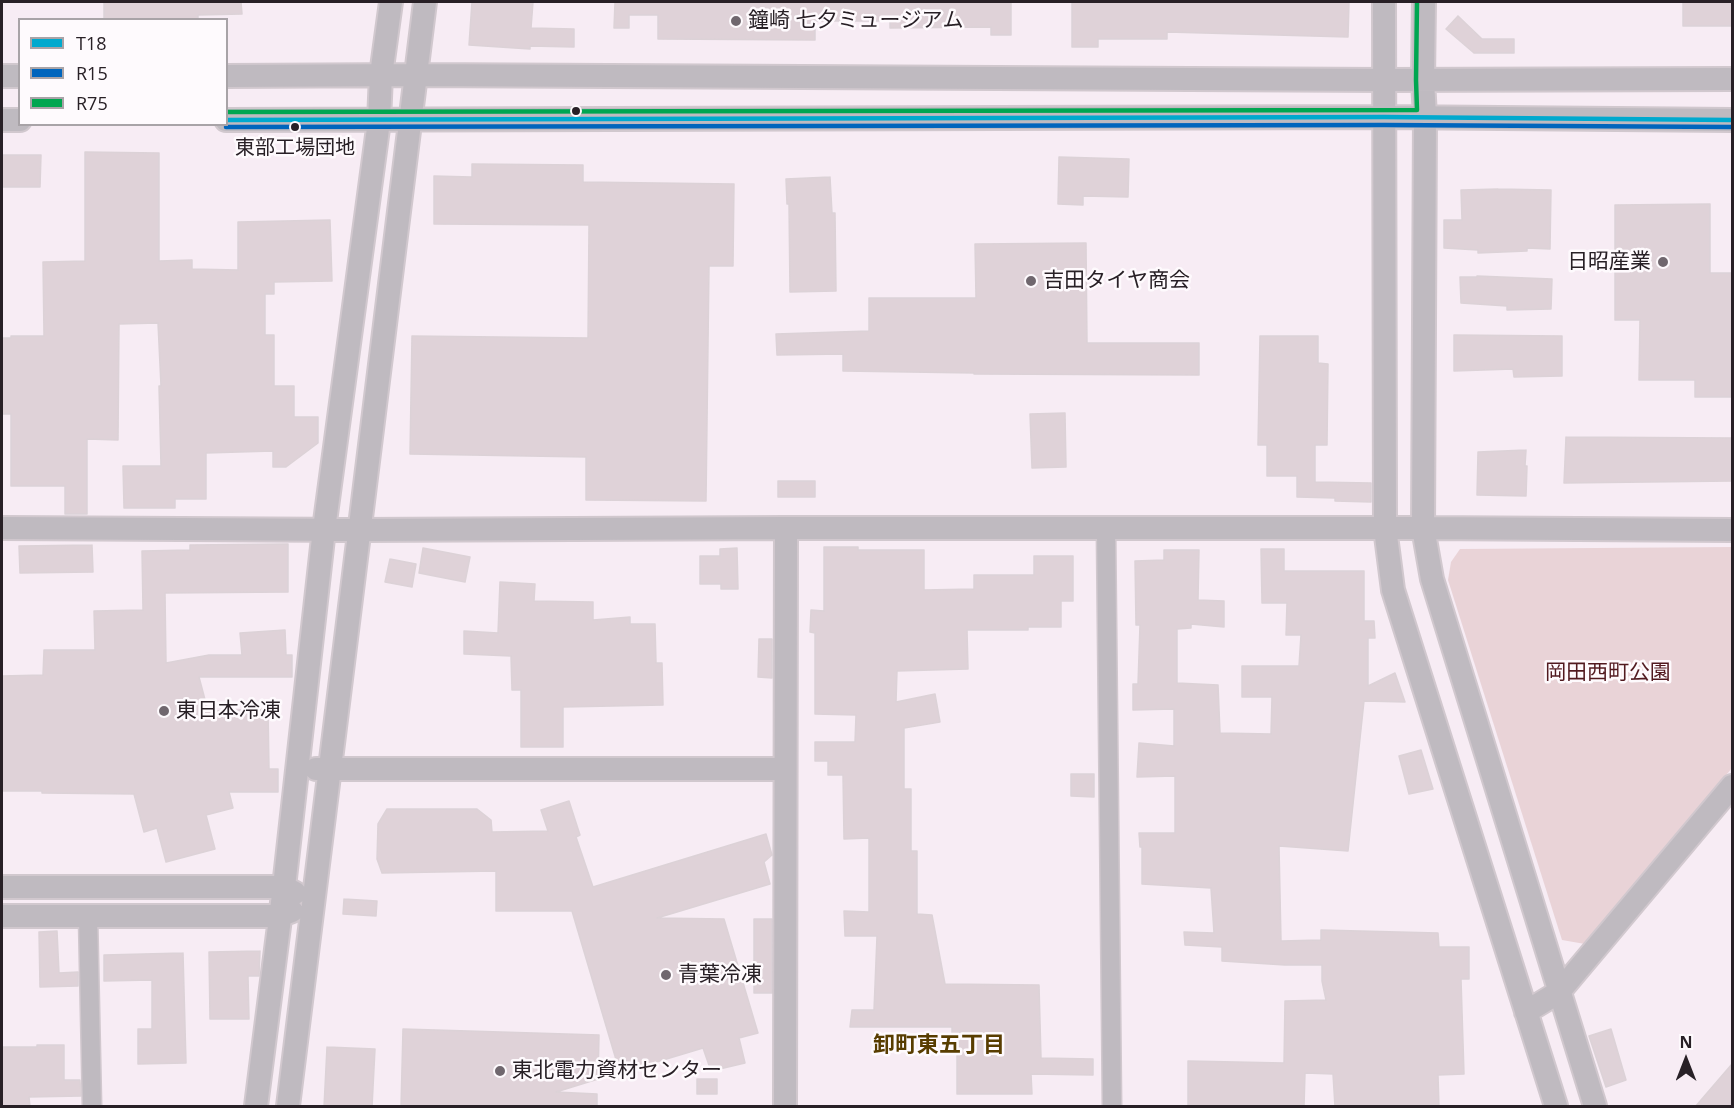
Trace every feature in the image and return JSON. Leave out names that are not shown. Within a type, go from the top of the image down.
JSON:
[{"type":"street","points":[[256,1107],[284,886],[324,529],[379,120],[381,75],[391,2]]},
{"type":"street","points":[[288,1107],[425,2]]},
{"type":"street","points":[[1384,2],[1385,528],[1393,590],[1556,1107]]},
{"type":"street","points":[[1424,2],[1423,528],[1432,579],[1594,1107]]},
{"type":"street","points":[[2,76],[18,76]]},
{"type":"street","points":[[228,76],[1732,79]]},
{"type":"street","points":[[228,120],[1384,117],[1732,120]]},
{"type":"street","points":[[2,120],[18,120]]},
{"type":"street","points":[[2,528],[1732,530]]},
{"type":"street","points":[[785,1107],[786,528]]},
{"type":"street","points":[[1106,529],[1112,1107]]},
{"type":"street","points":[[297,769],[785,769]]},
{"type":"street","points":[[1526,1012],[1559,992],[1732,786]]},
{"type":"street","points":[[2,887],[284,886],[313,904]]},
{"type":"street","points":[[2,916],[279,916],[313,904]]},
{"type":"street","points":[[88,916],[92,1107]]},
{"type":"green space","name":"岡田西町公園","points":[[1732,547],[1732,768],[1585,944],[1562,940],[1448,580],[1451,562],[1460,549]]},
{"type":"building","points":[[104,2],[241,2],[242,14],[198,15],[198,18],[104,18]]},
{"type":"building","points":[[472,2],[533,2],[531,28],[574,29],[574,47],[530,46],[530,49],[469,45]]},
{"type":"building","name":"鐘崎 七夕ミュージアム","points":[[615,2],[1011,2],[1011,35],[991,35],[991,27],[890,28],[890,21],[815,21],[815,40],[658,39],[658,15],[629,15],[629,28],[614,28]]},
{"type":"building","points":[[1072,2],[1349,2],[1348,37],[1167,32],[1167,39],[1098,39],[1098,47],[1072,47]]},
{"type":"building","points":[[1683,2],[1732,2],[1732,26],[1683,26]]},
{"type":"building","points":[[1458,16],[1482,39],[1514,39],[1514,53],[1474,53],[1446,29]]},
{"type":"building","points":[[85,152],[159,153],[159,261],[192,260],[192,269],[238,270],[238,222],[330,220],[332,281],[274,282],[274,294],[265,294],[265,335],[274,335],[274,386],[294,386],[294,417],[318,417],[318,443],[286,467],[273,467],[273,451],[206,453],[206,499],[175,499],[175,508],[124,508],[123,466],[161,466],[159,386],[161,386],[158,323],[119,324],[118,440],[87,439],[87,514],[65,514],[65,486],[11,486],[11,414],[2,414],[2,338],[44,336],[43,262],[85,261]]},
{"type":"building","points":[[2,155],[41,155],[40,187],[2,187]]},
{"type":"building","points":[[1059,157],[1129,159],[1128,197],[1083,196],[1083,205],[1058,204]]},
{"type":"building","points":[[472,164],[583,165],[583,182],[734,184],[733,266],[709,266],[706,501],[586,500],[586,457],[410,454],[412,336],[588,338],[589,225],[434,224],[434,176],[472,177]]},
{"type":"building","points":[[830,177],[832,213],[835,213],[836,291],[790,292],[789,204],[787,204],[786,179]]},
{"type":"building","points":[[1461,190],[1551,190],[1550,249],[1527,248],[1527,251],[1478,253],[1478,250],[1444,248],[1444,220],[1462,220]]},
{"type":"building","name":"日昭産業","points":[[1710,204],[1710,273],[1732,273],[1731,397],[1695,397],[1695,380],[1639,380],[1640,320],[1615,320],[1615,205]]},
{"type":"building","points":[[1086,243],[1087,343],[1199,343],[1199,375],[843,371],[843,354],[777,355],[776,334],[869,331],[869,298],[976,298],[975,244]]},
{"type":"building","points":[[1460,277],[1552,279],[1551,309],[1507,310],[1507,306],[1461,303]]},
{"type":"building","points":[[1454,335],[1562,336],[1562,376],[1514,377],[1513,369],[1454,371]]},
{"type":"building","points":[[1260,336],[1318,336],[1318,363],[1328,364],[1327,445],[1315,445],[1315,482],[1371,483],[1371,502],[1297,497],[1297,476],[1267,476],[1267,445],[1258,445]]},
{"type":"building","points":[[1065,413],[1066,467],[1032,468],[1030,414]]},
{"type":"building","points":[[1566,437],[1732,438],[1732,481],[1564,483]]},
{"type":"building","points":[[1526,450],[1526,496],[1477,495],[1478,452]]},
{"type":"building","points":[[778,481],[815,481],[815,497],[778,497]]},
{"type":"building","points":[[288,544],[288,592],[165,593],[166,663],[209,655],[242,655],[240,633],[285,630],[286,655],[292,655],[292,677],[199,677],[208,711],[268,709],[269,769],[278,769],[278,792],[229,792],[233,808],[206,815],[215,849],[166,862],[157,828],[144,832],[134,794],[2,791],[2,676],[43,675],[44,650],[95,650],[94,611],[143,610],[142,551],[190,550],[190,545]]},
{"type":"building","points":[[92,545],[93,572],[20,573],[19,546]]},
{"type":"building","points":[[824,547],[858,547],[858,550],[924,550],[924,590],[974,589],[974,575],[1034,575],[1034,556],[1073,556],[1073,601],[1061,601],[1061,627],[1028,627],[1028,630],[967,630],[968,669],[897,671],[896,702],[935,694],[940,722],[904,728],[904,789],[911,789],[911,851],[917,851],[917,914],[932,915],[945,984],[1039,985],[1041,1058],[1093,1059],[1093,1075],[1031,1074],[1032,1094],[957,1094],[957,1048],[952,1048],[952,1027],[850,1027],[852,1010],[874,1010],[877,936],[845,936],[844,911],[869,912],[869,838],[844,839],[843,775],[828,775],[828,761],[815,761],[815,742],[855,742],[856,715],[815,714],[815,633],[810,632],[811,610],[824,611]]},
{"type":"building","points":[[423,548],[470,557],[465,582],[419,573]]},
{"type":"building","points":[[737,548],[738,589],[721,589],[721,584],[700,584],[700,556],[720,556],[720,549]]},
{"type":"building","points":[[1261,549],[1284,549],[1284,571],[1364,571],[1364,621],[1374,621],[1375,638],[1368,638],[1368,686],[1395,673],[1405,702],[1364,701],[1348,851],[1279,846],[1281,941],[1321,940],[1321,930],[1438,933],[1439,947],[1469,947],[1469,979],[1461,979],[1464,1074],[1438,1075],[1439,1107],[1335,1107],[1333,1074],[1305,1073],[1304,1107],[1188,1107],[1188,1061],[1284,1063],[1285,1001],[1326,1000],[1322,981],[1322,965],[1222,961],[1222,947],[1185,945],[1184,932],[1214,933],[1211,888],[1142,884],[1142,847],[1140,847],[1139,833],[1175,833],[1175,776],[1137,777],[1139,743],[1174,746],[1174,709],[1133,710],[1133,684],[1138,684],[1140,625],[1136,625],[1135,561],[1164,560],[1164,550],[1199,550],[1198,600],[1224,601],[1224,627],[1191,624],[1191,628],[1177,629],[1177,683],[1218,685],[1220,733],[1271,734],[1272,697],[1242,697],[1242,666],[1299,666],[1301,635],[1286,635],[1287,603],[1262,603]]},
{"type":"building","points":[[390,559],[416,564],[412,587],[385,582]]},
{"type":"building","points":[[500,582],[535,584],[534,601],[593,602],[593,620],[630,617],[630,624],[655,624],[656,663],[662,663],[663,705],[563,707],[563,747],[521,747],[521,690],[512,690],[511,656],[464,654],[464,631],[498,633]]},
{"type":"building","points":[[759,639],[772,639],[772,678],[758,677]]},
{"type":"building","points":[[1421,750],[1433,789],[1409,794],[1399,756]]},
{"type":"building","points":[[1071,774],[1094,774],[1094,797],[1071,796]]},
{"type":"building","name":"青葉冷凍","points":[[569,801],[580,835],[576,837],[593,887],[766,834],[772,855],[764,862],[770,884],[657,918],[724,919],[758,1033],[739,1038],[745,1063],[711,1071],[703,1048],[620,1073],[572,911],[496,911],[496,871],[382,873],[377,859],[378,824],[387,809],[477,809],[491,820],[492,832],[548,831],[541,810]]},
{"type":"building","points":[[344,899],[377,901],[376,916],[343,914]]},
{"type":"building","points":[[754,919],[772,919],[772,993],[754,993]]},
{"type":"building","points":[[57,931],[59,973],[78,972],[78,986],[40,987],[39,932]]},
{"type":"building","points":[[260,951],[259,976],[248,976],[249,1019],[210,1019],[209,952]]},
{"type":"building","points":[[183,953],[186,1063],[138,1064],[138,1029],[152,1029],[152,980],[104,981],[104,955]]},
{"type":"building","name":"東北電力資材センター","points":[[403,1029],[599,1035],[598,1079],[556,1092],[597,1094],[597,1107],[401,1107]]},
{"type":"building","points":[[1611,1029],[1626,1080],[1606,1087],[1589,1036]]},
{"type":"building","points":[[37,1045],[64,1045],[64,1080],[80,1080],[81,1096],[29,1097],[30,1107],[2,1107],[2,1047],[37,1047]]},
{"type":"building","points":[[327,1047],[375,1049],[372,1107],[324,1107]]},
{"type":"building","points":[[1732,1064],[1732,1107],[1695,1107]]},
{"type":"building","points":[[697,1079],[717,1079],[717,1094],[697,1094]]},
{"type":"transit line","name":"R75","points":[[228,112],[1417,110],[1417,2]]},
{"type":"transit line","name":"T18","points":[[228,120],[1384,117],[1732,120]]},
{"type":"transit line","name":"R15","points":[[226,127],[1384,125],[1732,127]]},
{"type":"place","name":"鐘崎 七夕ミュージアム","points":[[736,21]]},
{"type":"place","name":"東部工場団地","points":[[295,127]]},
{"type":"place","name":"日昭産業","points":[[1663,262]]},
{"type":"place","name":"吉田タイヤ商会","points":[[1031,281]]},
{"type":"place","name":"東日本冷凍","points":[[164,711]]},
{"type":"place","name":"青葉冷凍","points":[[666,975]]},
{"type":"place","name":"東北電力資材センター","points":[[500,1071]]},
{"type":"district","name":"卸町東五丁目","points":[[939,1046]]}]
